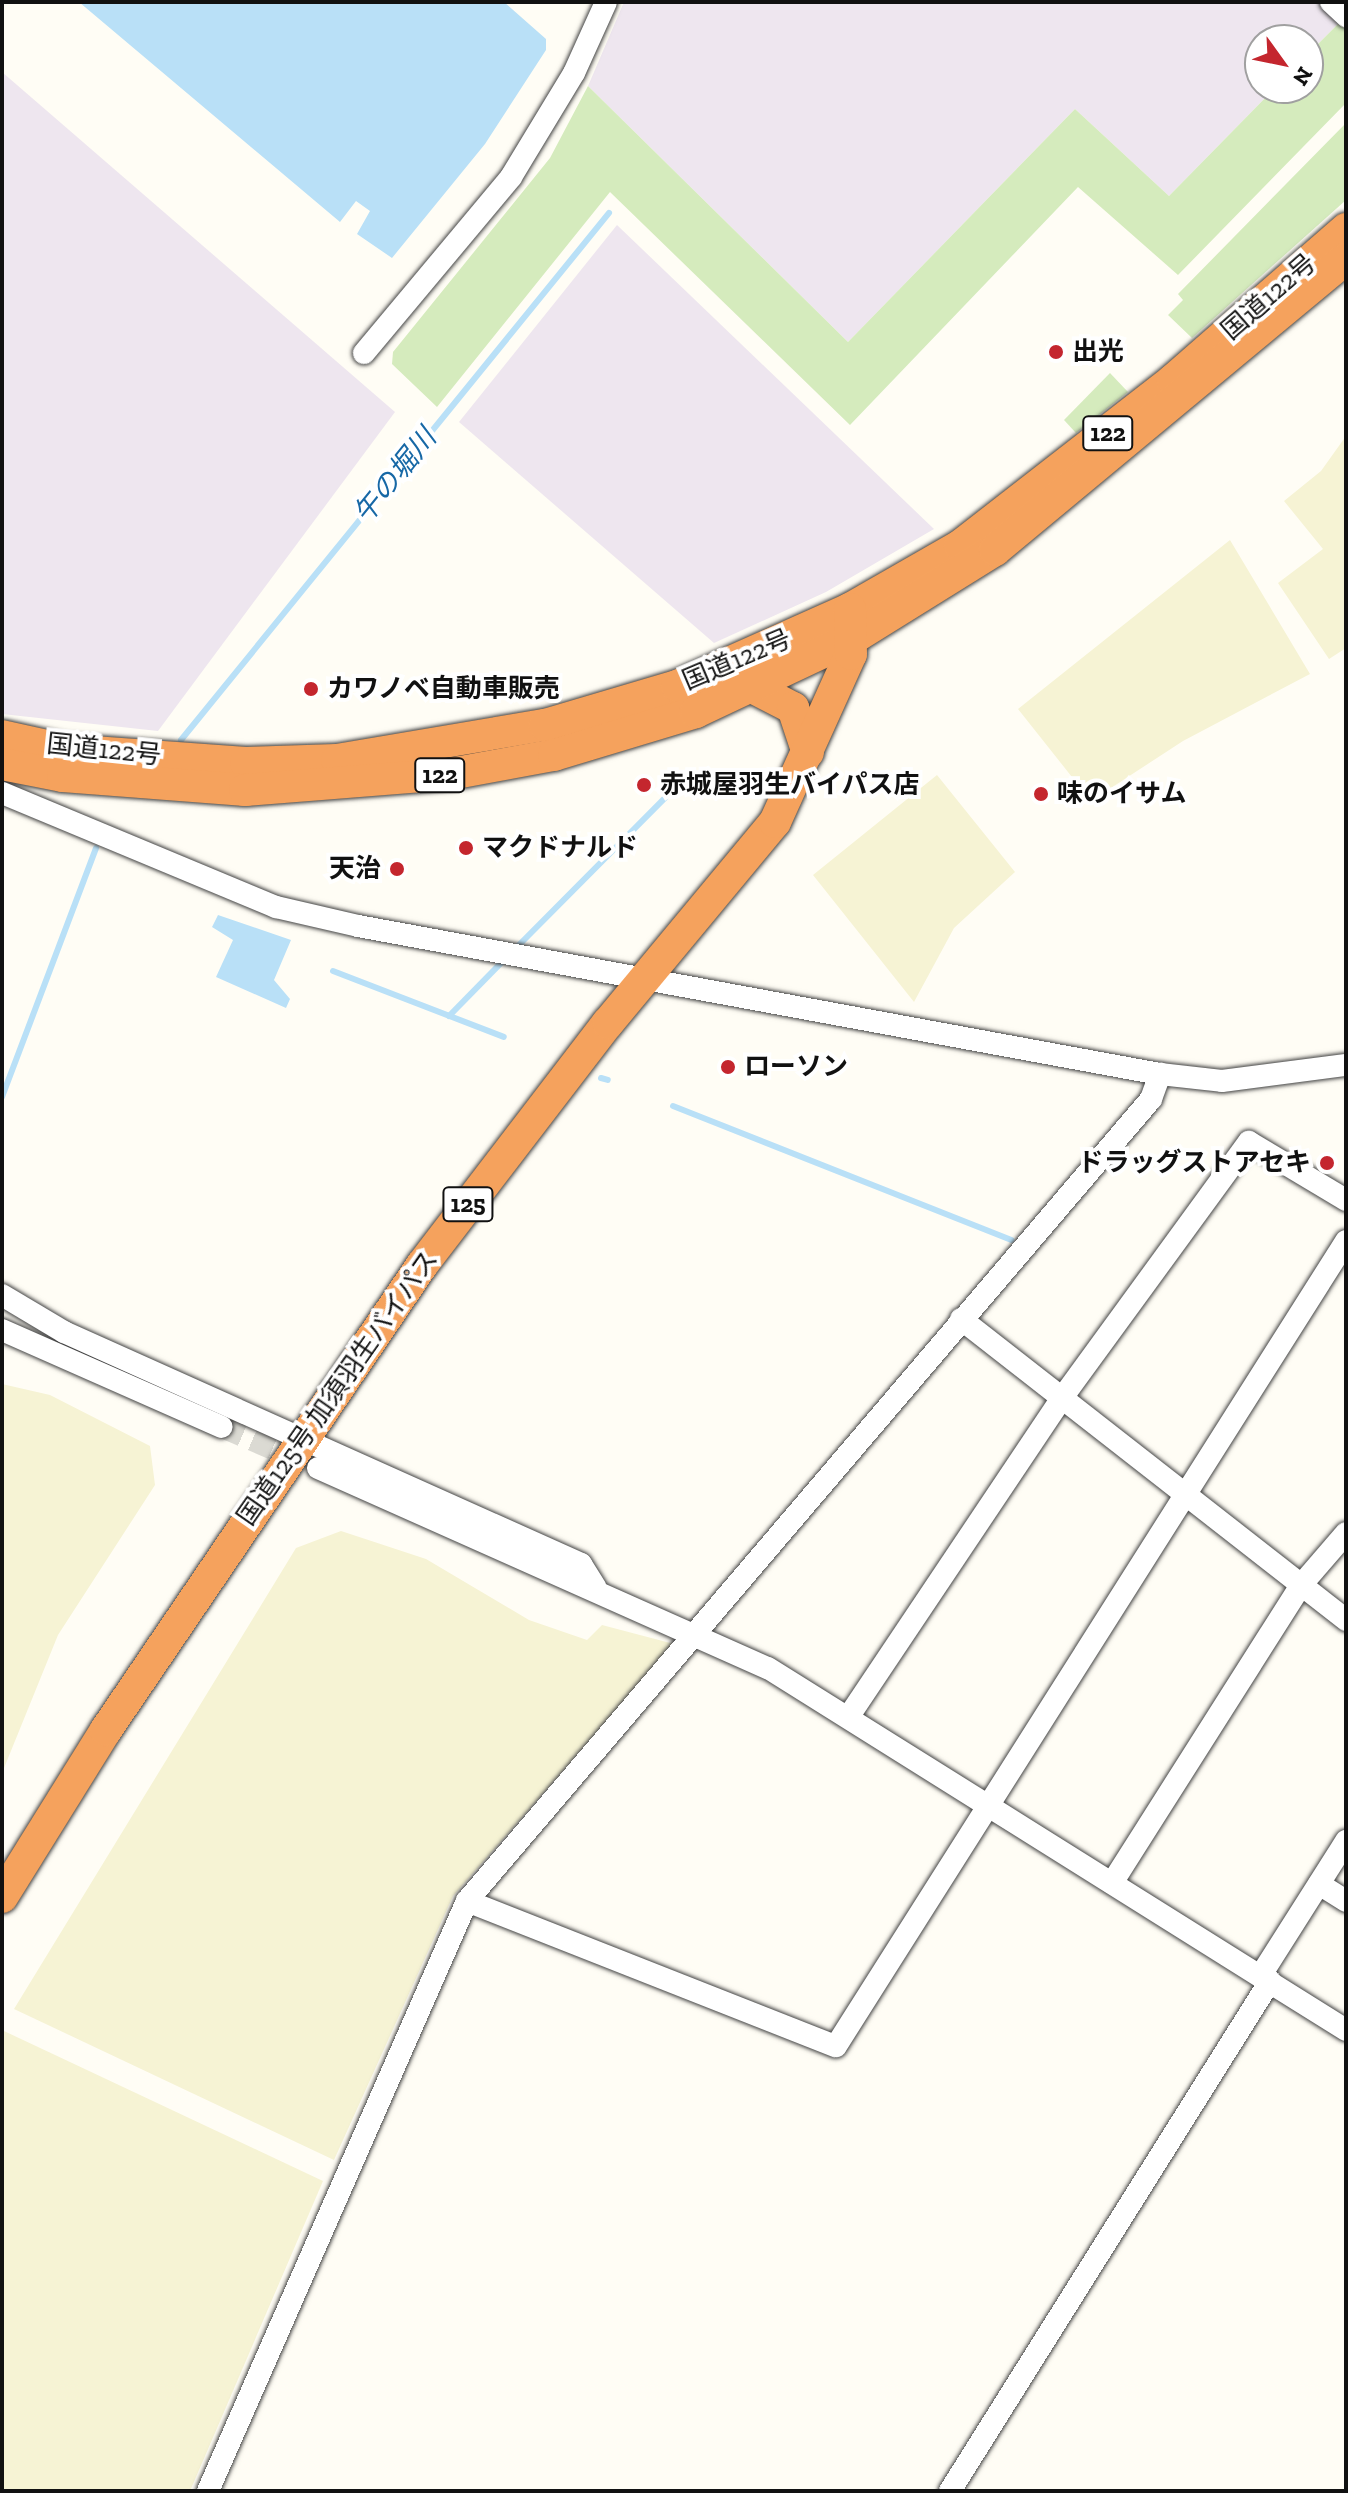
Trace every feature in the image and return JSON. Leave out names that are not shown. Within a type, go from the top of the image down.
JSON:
[{"type":"highway","name":"国道122号","points":[[2,764],[63,776],[245,790],[450,774],[554,755],[756,689],[853,623],[1065,468],[1346,229]]},
{"type":"highway","name":"国道122号","points":[[2,736],[65,750],[246,763],[455,745],[677,686],[853,623],[1055,504],[1346,259]]},
{"type":"highway","name":"国道125号 加須羽生バイパス","points":[[2,1897],[302,1438],[431,1252],[645,979],[775,822],[808,753],[853,623]]},
{"type":"highway","points":[[756,689],[793,708],[808,753]]},
{"type":"street","points":[[364,353],[511,177],[574,73],[606,2]]},
{"type":"street","points":[[1331,2],[1346,16]]},
{"type":"street","points":[[2,793],[276,907],[1160,1074],[1222,1081],[1346,1065]]},
{"type":"street","points":[[208,2491],[467,1901],[1151,1099],[1160,1074]]},
{"type":"street","points":[[849,1716],[1062,1398],[1249,1142],[1346,1200]]},
{"type":"street","points":[[467,1901],[836,2046],[1346,1241]]},
{"type":"street","points":[[2,1295],[64,1332],[581,1564],[596,1588]]},
{"type":"street","points":[[961,1319],[1346,1620]]},
{"type":"street","points":[[2,1330],[222,1427]]},
{"type":"street","points":[[318,1468],[596,1588],[696,1635],[849,1716],[1346,2030]]},
{"type":"street","points":[[1112,1883],[1302,1584],[1346,1533]]},
{"type":"street","points":[[950,2491],[1346,1841]]},
{"type":"street","points":[[1319,1884],[1346,1901]]},
{"type":"shaded area","points":[[624,2],[1318,2],[1340,22],[1324,38],[1324,24],[1244,24],[1244,104],[1259,104],[1169,196],[1075,109],[848,342],[588,86]]},
{"type":"shaded area","points":[[2,72],[395,412],[158,731],[2,714]]},
{"type":"shaded area","points":[[617,225],[934,529],[826,592],[714,643],[459,422]]},
{"type":"shaded area","points":[[1346,436],[1346,648],[1329,659],[1278,583],[1323,549],[1284,501],[1321,471]]},
{"type":"shaded area","points":[[1230,540],[1310,674],[1183,741],[1091,801],[1018,709]]},
{"type":"shaded area","points":[[937,775],[1015,872],[954,928],[914,1002],[813,875]]},
{"type":"shaded area","points":[[2,1384],[50,1395],[150,1446],[155,1485],[58,1635],[2,1773]]},
{"type":"shaded area","points":[[341,1531],[426,1559],[529,1620],[587,1640],[602,1625],[674,1644],[453,1896],[334,2160],[14,2009],[296,1548]]},
{"type":"shaded area","points":[[4,2031],[323,2181],[190,2491],[2,2491]]},
{"type":"green space","points":[[1340,22],[1346,28],[1346,103],[1178,275],[1078,187],[850,425],[610,192],[437,407],[392,364],[393,352],[550,158],[588,86],[848,342],[1075,109],[1169,196],[1259,104],[1324,104],[1324,38]]},
{"type":"green space","points":[[1346,123],[1346,200],[1192,338],[1168,315],[1183,300],[1178,294]]},
{"type":"green space","points":[[1110,373],[1128,392],[1076,433],[1064,420]]},
{"type":"water","points":[[79,2],[504,2],[546,39],[546,50],[485,144],[392,258],[357,234],[370,211],[356,201],[340,222]]},
{"type":"water","points":[[218,915],[291,940],[274,980],[290,999],[286,1008],[216,977],[233,940],[212,927]]},
{"type":"waterway","name":"午の堀川","points":[[181,740],[609,213]]},
{"type":"waterway","points":[[514,950],[683,780]]},
{"type":"waterway","name":"午の堀川","points":[[2,1097],[96,848]]},
{"type":"waterway","points":[[449,1016],[506,958]]},
{"type":"waterway","points":[[333,971],[504,1037]]},
{"type":"waterway","points":[[601,1078],[608,1080]]},
{"type":"waterway","points":[[673,1106],[1011,1240]]},
{"type":"tunnel","points":[[222,1427],[301,1461]]},
{"type":"place","name":"出光","points":[[1056,352]]},
{"type":"place","name":"カワノベ自動車販売","points":[[311,689]]},
{"type":"place","name":"赤城屋羽生バイパス店","points":[[644,785]]},
{"type":"place","name":"味のイサム","points":[[1041,794]]},
{"type":"place","name":"マクドナルド","points":[[466,848]]},
{"type":"place","name":"天治","points":[[397,869]]},
{"type":"place","name":"ローソン","points":[[728,1067]]},
{"type":"place","name":"ドラッグストアセキ","points":[[1327,1163]]}]
